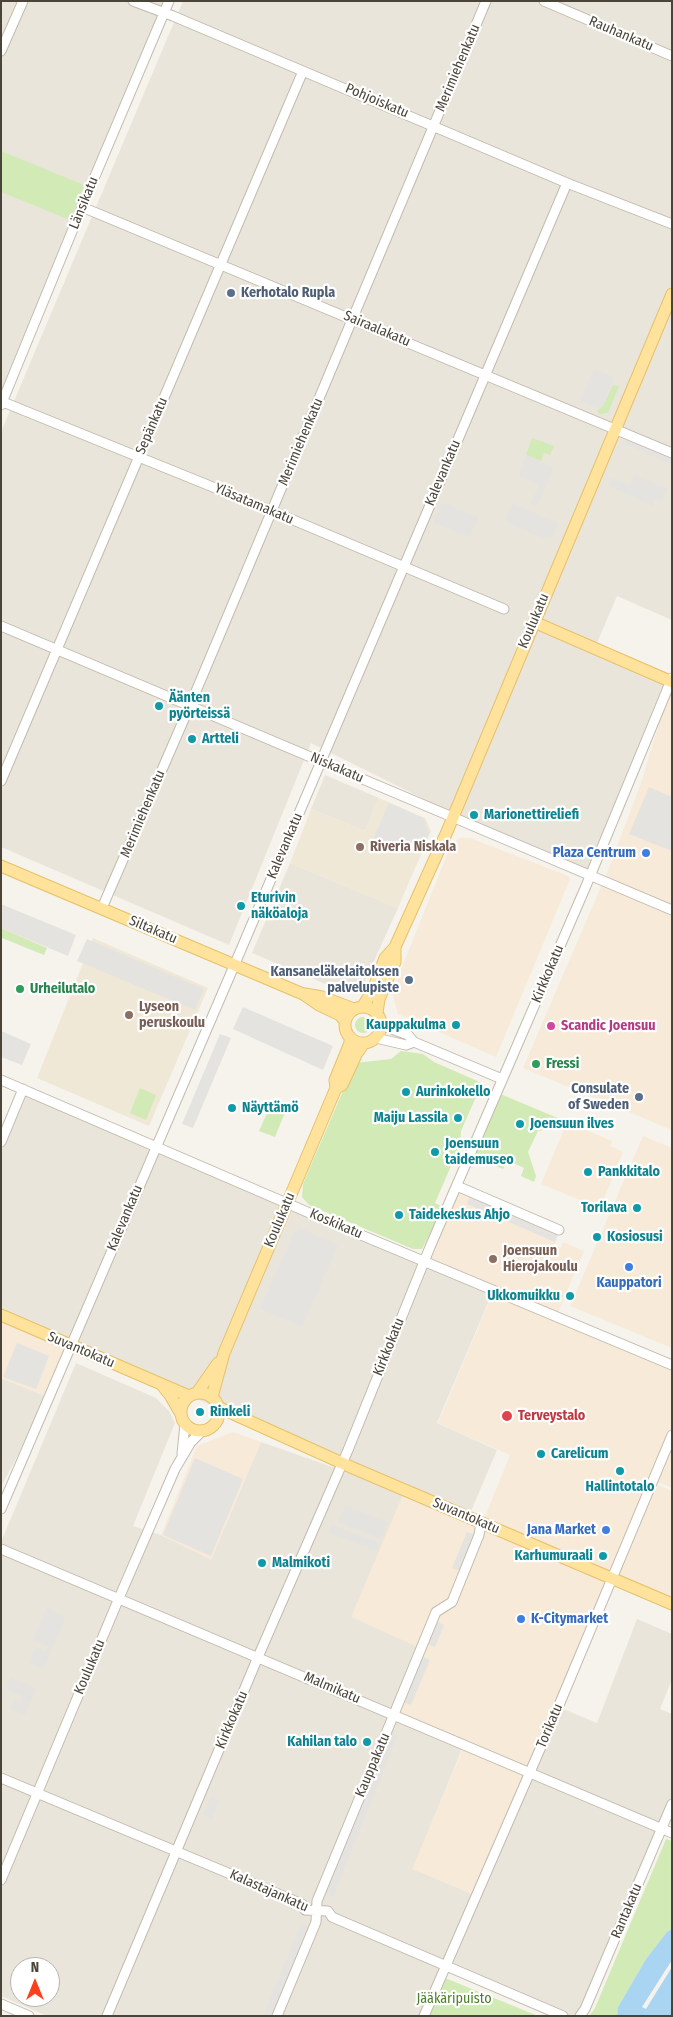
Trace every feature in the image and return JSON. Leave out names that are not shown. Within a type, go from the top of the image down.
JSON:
[{"type":"main road","name":"Koulukatu","points":[[359,1007],[373,990],[385,958],[394,947],[453,817],[672,294]]},
{"type":"main road","points":[[534,622],[671,680]]},
{"type":"main road","name":"Siltakatu","points":[[1,866],[303,994],[319,1005],[340,1015],[345,1021]]},
{"type":"main road","name":"Koulukatu","points":[[377,1013],[379,999],[395,962],[394,947]]},
{"type":"main road","name":"Siltakatu","points":[[303,994],[359,1007]]},
{"type":"main road","points":[[359,1007],[368,1007],[377,1013],[382,1025],[376,1038],[364,1043],[350,1037],[346,1030],[345,1021],[348,1014],[359,1007]]},
{"type":"main road","name":"Koulukatu","points":[[215,1402],[224,1353],[336,1088],[335,1080],[350,1043],[350,1037]]},
{"type":"main road","name":"Koulukatu","points":[[336,1088],[342,1085],[357,1053],[364,1043]]},
{"type":"main road","name":"Suvantokatu","points":[[1,1315],[162,1384],[193,1395]]},
{"type":"main road","name":"Koulukatu","points":[[193,1395],[224,1353]]},
{"type":"main road","points":[[162,1384],[183,1419],[195,1430],[203,1430],[215,1424],[218,1416],[215,1402],[205,1393],[193,1395],[182,1406],[183,1419]]},
{"type":"main road","name":"Suvantokatu","points":[[215,1402],[342,1463],[672,1604]]},
{"type":"main road","name":"Suvantokatu","points":[[215,1424],[231,1422],[262,1426]]},
{"type":"street","points":[[1,52],[23,1]]},
{"type":"street","name":"Pohjoiskatu","points":[[133,1],[165,12],[567,182],[672,224]]},
{"type":"street","name":"Länsikatu","points":[[2,403],[169,1]]},
{"type":"street","name":"Merimiehenkatu","points":[[102,908],[190,706],[486,1]]},
{"type":"street","name":"Rauhankatu","points":[[544,1],[672,56]]},
{"type":"street","name":"Sepänkatu","points":[[1,780],[58,650],[303,70]]},
{"type":"street","name":"Kalevankatu","points":[[1,1509],[404,568],[567,182]]},
{"type":"street","name":"Sairaalakatu","points":[[82,207],[672,453]]},
{"type":"street","name":"Yläsatamakatu","points":[[2,403],[272,511],[504,609]]},
{"type":"street","name":"Niskakatu","points":[[1,626],[672,910]]},
{"type":"street","name":"Kirkkokatu","points":[[107,2016],[342,1463],[502,1079],[590,876],[671,680]]},
{"type":"street","points":[[382,1025],[408,1035],[414,1042],[502,1079]]},
{"type":"street","points":[[376,1038],[406,1045],[414,1042]]},
{"type":"street","name":"Koskikatu","points":[[1,1080],[425,1262],[672,1365]]},
{"type":"street","points":[[1,1142],[23,1089]]},
{"type":"street","points":[[457,1186],[559,1230]]},
{"type":"street","name":"Koulukatu","points":[[182,1456],[183,1419]]},
{"type":"street","name":"Koulukatu","points":[[1,1880],[119,1598],[182,1456],[191,1442],[203,1430]]},
{"type":"street","name":"Torikatu","points":[[424,2016],[530,1772],[672,1435]]},
{"type":"street","name":"Kauppakatu","points":[[277,2016],[316,1922],[317,1901],[436,1612],[452,1602],[482,1523]]},
{"type":"street","name":"Malmikatu","points":[[1,1549],[672,1832]]},
{"type":"street","name":"Kalastajankatu","points":[[1,1778],[302,1904],[305,1910],[328,1911],[332,1917],[563,2016]]},
{"type":"street","name":"Rantakatu","points":[[580,2016],[585,2009],[672,1804]]},
{"type":"street","points":[[1,2004],[29,2016]]},
{"type":"shaded area","points":[[1,1],[167,1],[1,395]]},
{"type":"shaded area","points":[[183,1],[672,1],[672,620],[617,596],[594,650],[668,682],[590,871],[452,813],[311,743],[229,945],[1,847],[1,432]]},
{"type":"shaded area","points":[[594,369],[614,377],[603,405],[599,409],[580,401]]},
{"type":"shaded area","points":[[628,437],[672,455],[672,465],[625,444]]},
{"type":"shaded area","points":[[527,455],[554,468],[537,506],[531,504],[539,485],[518,476]]},
{"type":"shaded area","points":[[635,475],[667,488],[661,502],[655,500],[652,506],[609,486],[612,478],[630,485]]},
{"type":"shaded area","points":[[442,502],[478,517],[470,537],[433,523]]},
{"type":"shaded area","points":[[512,503],[558,523],[552,538],[549,537],[547,540],[505,521]]},
{"type":"shaded area","points":[[671,684],[672,1130],[523,1068],[609,868],[641,783]]},
{"type":"shaded area","points":[[325,775],[379,798],[365,831],[311,809]]},
{"type":"shaded area","points":[[649,787],[672,797],[672,851],[629,834]]},
{"type":"shaded area","name":"Riveria Niskala","points":[[379,798],[425,818],[431,831],[398,908],[290,863],[311,809],[365,831]]},
{"type":"shaded area","points":[[389,803],[423,818],[429,832],[422,849],[413,845],[409,855],[373,839]]},
{"type":"shaded area","points":[[459,838],[470,838],[568,876],[570,879],[496,1057],[398,1014],[392,992],[451,845]]},
{"type":"shaded area","points":[[290,863],[398,908],[363,985],[342,991],[252,953]]},
{"type":"shaded area","points":[[1,904],[76,935],[68,956],[1,928]]},
{"type":"shaded area","name":"Lyseon peruskoulu","points":[[93,938],[208,988],[149,1126],[37,1078]]},
{"type":"shaded area","points":[[87,939],[204,989],[195,1010],[77,961]]},
{"type":"shaded area","points":[[243,1007],[333,1046],[323,1070],[233,1029]]},
{"type":"shaded area","points":[[1,1031],[31,1044],[22,1065],[1,1057]]},
{"type":"shaded area","points":[[220,1034],[231,1038],[193,1128],[182,1124]]},
{"type":"shaded area","points":[[25,1092],[493,1291],[437,1423],[497,1450],[469,1516],[1,1315],[1,1150]]},
{"type":"shaded area","name":"Pankkitalo","points":[[567,1122],[612,1141],[610,1146],[623,1152],[600,1208],[541,1184]]},
{"type":"shaded area","name":"Kauppatori","points":[[643,1136],[672,1148],[672,1348],[570,1306]]},
{"type":"shaded area","points":[[459,1184],[561,1228],[554,1245],[561,1248],[563,1242],[584,1251],[556,1317],[672,1368],[672,1488],[651,1479],[529,1773],[475,1895],[412,1869],[465,1744],[395,1714],[420,1648],[351,1617],[404,1492],[482,1524],[510,1455],[438,1423],[494,1290],[426,1261]]},
{"type":"shaded area","points":[[470,1196],[558,1234],[555,1242],[467,1204]]},
{"type":"shaded area","points":[[300,1228],[338,1245],[302,1327],[260,1309],[295,1231],[298,1232]]},
{"type":"shaded area","points":[[1,1317],[69,1347],[48,1397],[1,1378]]},
{"type":"shaded area","points":[[17,1343],[49,1356],[36,1389],[3,1377]]},
{"type":"shaded area","points":[[76,1363],[156,1398],[169,1411],[175,1423],[133,1526],[161,1535],[211,1559],[261,1442],[404,1492],[421,1648],[464,1744],[413,1869],[475,1895],[561,1708],[597,1723],[637,1619],[672,1634],[672,1679],[660,1709],[672,1714],[672,1800],[577,2016],[566,2016],[445,1964],[422,2016],[47,2016],[26,2007],[60,2007],[60,1957],[10,1957],[10,2000],[1,1996],[1,1542]]},
{"type":"shaded area","points":[[1,1378],[48,1397],[1,1487]]},
{"type":"shaded area","points":[[233,1432],[261,1442],[211,1560],[161,1535],[197,1446]]},
{"type":"shaded area","points":[[195,1458],[243,1479],[211,1556],[163,1535]]},
{"type":"shaded area","points":[[653,1483],[672,1491],[672,1603],[613,1578]]},
{"type":"shaded area","points":[[345,1505],[388,1522],[381,1539],[338,1522]]},
{"type":"shaded area","points":[[332,1525],[379,1543],[376,1551],[329,1533]]},
{"type":"shaded area","points":[[467,1532],[476,1535],[461,1571],[452,1568]]},
{"type":"shaded area","points":[[47,1608],[66,1617],[43,1669],[29,1663],[36,1647],[46,1652],[48,1647],[33,1640]]},
{"type":"shaded area","points":[[436,1621],[444,1625],[435,1647],[427,1644]]},
{"type":"shaded area","points":[[422,1656],[430,1660],[411,1705],[403,1702]]},
{"type":"shaded area","points":[[11,1678],[36,1688],[25,1715],[10,1709],[14,1699],[20,1702],[23,1697],[6,1689]]},
{"type":"shaded area","points":[[390,1732],[398,1735],[333,1897],[324,1894]]},
{"type":"shaded area","points":[[211,1797],[220,1800],[212,1819],[203,1815]]},
{"type":"shaded area","points":[[301,1924],[310,1927],[273,2016],[263,2016]]},
{"type":"green space","points":[[1,151],[84,185],[70,220],[1,192]]},
{"type":"green space","points":[[613,385],[619,386],[608,413],[599,414],[597,411],[603,406]]},
{"type":"green space","points":[[532,438],[554,446],[550,455],[544,453],[541,461],[526,455]]},
{"type":"green space","points":[[1,928],[47,948],[44,955],[1,939]]},
{"type":"green space","points":[[360,1017],[366,1017],[371,1022],[369,1031],[360,1033],[355,1028],[355,1022]]},
{"type":"green space","points":[[401,1051],[423,1054],[434,1062],[482,1083],[461,1131],[460,1145],[435,1203],[443,1207],[422,1249],[413,1249],[309,1205],[302,1197],[303,1184],[355,1063],[391,1059]]},
{"type":"green space","points":[[140,1088],[156,1095],[146,1120],[130,1113]]},
{"type":"green space","points":[[498,1093],[560,1119],[555,1128],[538,1131],[528,1152],[536,1176],[534,1182],[521,1176],[524,1168],[507,1160],[503,1169],[471,1155]]},
{"type":"green space","points":[[271,1104],[286,1110],[275,1137],[259,1131]]},
{"type":"green space","points":[[666,1839],[672,1841],[672,1929],[667,1932],[646,1959],[618,2007],[617,2016],[589,2016],[595,2008]]},
{"type":"green space","name":"Jääkäripuisto","points":[[445,1978],[538,2016],[428,2016]]},
{"type":"water","points":[[672,1929],[672,2016],[617,2016],[618,2007],[646,1959],[667,1932]]},
{"type":"pier","points":[[672,1960],[672,1967],[646,2009],[642,2007]]},
{"type":"place","name":"Kerhotalo Rupla","points":[[231,293]]},
{"type":"place","name":"Äänten pyörteissä","points":[[159,706]]},
{"type":"place","name":"Artteli","points":[[192,739]]},
{"type":"place","name":"Marionettireliefi","points":[[474,815]]},
{"type":"place","name":"Riveria Niskala","points":[[360,847]]},
{"type":"place","name":"Plaza Centrum","points":[[646,853]]},
{"type":"place","name":"Eturivin näköaloja","points":[[241,906]]},
{"type":"place","name":"Kansaneläkelaitoksen palvelupiste","points":[[409,980]]},
{"type":"place","name":"Urheilutalo","points":[[20,989]]},
{"type":"place","name":"Lyseon peruskoulu","points":[[129,1015]]},
{"type":"place","name":"Kauppakulma","points":[[456,1025]]},
{"type":"place","name":"Scandic Joensuu","points":[[551,1026]]},
{"type":"place","name":"Fressi","points":[[536,1064]]},
{"type":"place","name":"Aurinkokello","points":[[406,1092]]},
{"type":"place","name":"Consulate of Sweden","points":[[639,1097]]},
{"type":"place","name":"Näyttämö","points":[[232,1108]]},
{"type":"place","name":"Maiju Lassila","points":[[458,1118]]},
{"type":"place","name":"Joensuun ilves","points":[[520,1124]]},
{"type":"place","name":"Joensuun taidemuseo","points":[[435,1152]]},
{"type":"place","name":"Pankkitalo","points":[[588,1172]]},
{"type":"place","name":"Torilava","points":[[637,1208]]},
{"type":"place","name":"Taidekeskus Ahjo","points":[[399,1215]]},
{"type":"place","name":"Kosiosusi","points":[[597,1237]]},
{"type":"place","name":"Joensuun Hierojakoulu","points":[[493,1259]]},
{"type":"place","name":"Kauppatori","points":[[629,1267]]},
{"type":"place","name":"Ukkomuikku","points":[[570,1296]]},
{"type":"place","name":"Rinkeli","points":[[200,1412]]},
{"type":"place","name":"Terveystalo","points":[[507,1416]]},
{"type":"place","name":"Carelicum","points":[[541,1454]]},
{"type":"place","name":"Hallintotalo","points":[[620,1471]]},
{"type":"place","name":"Jana Market","points":[[606,1530]]},
{"type":"place","name":"Karhumuraali","points":[[603,1556]]},
{"type":"place","name":"Malmikoti","points":[[262,1563]]},
{"type":"place","name":"K-Citymarket","points":[[521,1619]]},
{"type":"place","name":"Kahilan talo","points":[[367,1742]]}]
